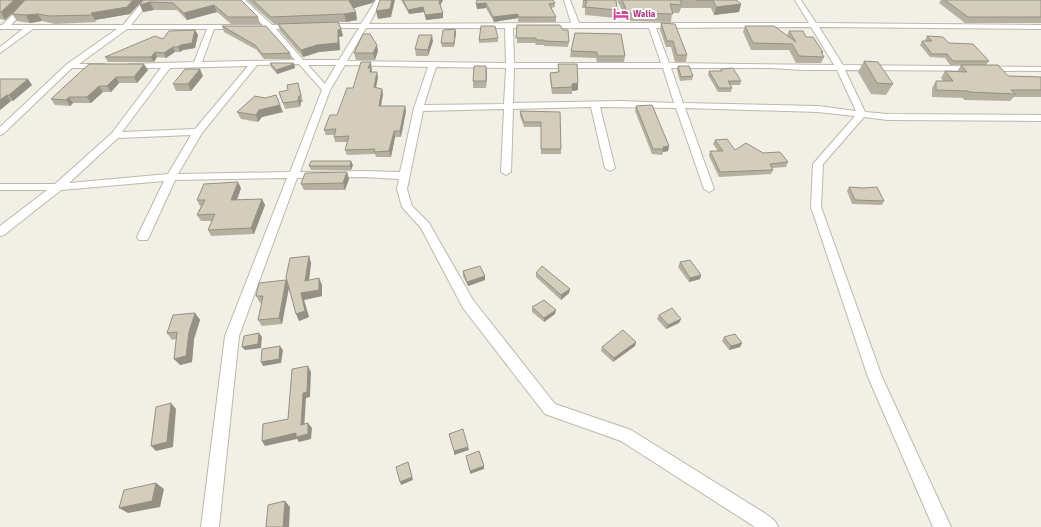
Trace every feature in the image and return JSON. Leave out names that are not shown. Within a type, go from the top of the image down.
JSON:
[{"type":"street","points":[[2,27],[32,0]]},
{"type":"street","points":[[0,132],[70,66],[125,27],[148,0]]},
{"type":"street","points":[[241,0],[272,28],[326,90]]},
{"type":"street","points":[[210,527],[232,336],[326,90],[379,0]]},
{"type":"street","points":[[567,0],[576,26]]},
{"type":"street","points":[[798,0],[840,67],[862,114]]},
{"type":"street","points":[[318,26],[1041,27]]},
{"type":"street","points":[[506,172],[507,107],[510,65],[509,26]]},
{"type":"street","points":[[652,26],[709,189]]},
{"type":"street","points":[[2,27],[302,27]]},
{"type":"street","points":[[0,51],[31,27]]},
{"type":"street","points":[[197,65],[211,28]]},
{"type":"street","points":[[70,66],[167,66],[342,62],[433,65],[665,65],[771,66],[801,68],[1041,69]]},
{"type":"street","points":[[143,236],[171,177],[198,132],[254,63]]},
{"type":"street","points":[[433,65],[419,108],[402,189],[407,207],[424,226],[468,304],[550,409],[626,435],[769,527]]},
{"type":"street","points":[[0,232],[58,186],[115,135],[167,66]]},
{"type":"street","points":[[419,108],[595,105],[679,106],[818,109],[888,117],[1041,118]]},
{"type":"street","points":[[595,105],[610,168]]},
{"type":"street","points":[[862,114],[818,164],[816,207],[876,377],[942,527]]},
{"type":"street","points":[[115,135],[198,132]]},
{"type":"street","points":[[0,187],[58,186],[171,177],[364,174],[405,176]]},
{"type":"building","points":[[0,0],[14,0],[0,12]]},
{"type":"building","points":[[25,0],[133,0],[127,7],[91,13],[93,15],[50,16],[38,14],[12,14]]},
{"type":"building","points":[[143,0],[241,0],[258,17],[228,17],[214,5],[184,13],[173,3],[150,2],[140,5]]},
{"type":"building","points":[[253,0],[354,0],[349,1],[356,12],[344,14],[271,17]]},
{"type":"building","points":[[380,0],[392,0],[390,9],[376,11]]},
{"type":"building","points":[[403,0],[440,0],[439,2],[443,13],[425,15],[423,7],[408,10]]},
{"type":"building","points":[[477,0],[553,0],[555,3],[549,4],[556,17],[518,17],[518,14],[493,17],[486,3],[476,4]]},
{"type":"building","points":[[583,0],[616,0],[617,10],[585,7],[587,1]]},
{"type":"building","points":[[622,0],[681,0],[681,5],[670,4],[673,14],[628,13]]},
{"type":"building","points":[[713,0],[736,0],[741,4],[716,7]]},
{"type":"building","points":[[945,0],[1041,0],[1041,17],[968,17]]},
{"type":"building","points":[[338,22],[341,29],[338,30],[338,43],[317,45],[301,50],[278,24]]},
{"type":"building","points":[[661,23],[675,24],[687,55],[677,55],[673,41],[667,41]]},
{"type":"building","points":[[517,25],[560,25],[563,30],[568,30],[569,42],[544,41],[536,40],[536,38],[516,38]]},
{"type":"building","points":[[222,26],[266,26],[290,53],[262,54],[255,45]]},
{"type":"building","points":[[481,26],[495,26],[498,38],[479,40]]},
{"type":"building","points":[[745,26],[774,26],[796,42],[789,31],[803,31],[806,37],[813,37],[823,52],[821,52],[824,57],[799,56],[792,44],[753,43]]},
{"type":"building","points":[[455,29],[454,43],[441,43],[443,30]]},
{"type":"building","points":[[195,30],[192,43],[173,47],[164,53],[155,52],[151,57],[105,57],[155,36],[163,39],[169,31]]},
{"type":"building","points":[[575,33],[621,34],[625,56],[597,56],[597,52],[571,51]]},
{"type":"building","points":[[363,34],[370,34],[377,45],[373,53],[354,53]]},
{"type":"building","points":[[419,35],[432,35],[428,50],[415,49]]},
{"type":"building","points":[[927,36],[943,37],[949,43],[973,44],[989,61],[953,61],[947,54],[932,54],[922,41],[932,41]]},
{"type":"building","points":[[864,61],[878,62],[893,84],[877,83]]},
{"type":"building","points":[[361,62],[371,62],[368,68],[371,68],[370,72],[377,72],[374,87],[382,89],[379,106],[405,106],[400,131],[394,131],[389,151],[374,152],[375,149],[345,150],[349,136],[334,137],[336,129],[324,130],[330,115],[337,115],[347,88],[353,88]]},
{"type":"building","points":[[270,63],[293,63],[294,64],[276,70]]},
{"type":"building","points":[[89,64],[144,64],[134,77],[116,77],[107,86],[99,86],[87,97],[69,97],[66,100],[51,99]]},
{"type":"building","points":[[558,64],[577,64],[578,83],[572,84],[572,87],[552,88],[550,73],[559,72]]},
{"type":"building","points":[[961,65],[998,65],[1008,76],[1041,77],[1041,90],[1011,90],[1016,94],[936,90],[936,81],[953,81],[945,71],[967,72]]},
{"type":"building","points":[[474,66],[486,66],[486,81],[473,81]]},
{"type":"building","points":[[678,66],[689,66],[693,76],[681,77]]},
{"type":"building","points":[[733,68],[741,81],[728,81],[732,88],[719,88],[709,71],[722,71],[721,69]]},
{"type":"building","points":[[185,69],[200,69],[188,84],[173,84]]},
{"type":"building","points":[[0,79],[28,79],[9,95],[0,100]]},
{"type":"building","points":[[298,83],[301,96],[299,96],[298,101],[283,103],[279,92],[288,90],[287,85]]},
{"type":"building","points":[[276,95],[280,105],[259,110],[256,115],[237,112],[255,96],[265,98]]},
{"type":"building","points":[[652,105],[669,146],[663,147],[664,149],[653,149],[636,106]]},
{"type":"building","points":[[520,111],[560,112],[561,149],[541,149],[541,122],[524,122]]},
{"type":"building","points":[[727,139],[735,150],[746,143],[763,153],[780,152],[788,162],[770,164],[773,170],[720,172],[710,151],[723,151],[715,140]]},
{"type":"building","points":[[311,161],[351,161],[350,166],[309,166]]},
{"type":"building","points":[[347,172],[343,183],[301,184],[305,173]]},
{"type":"building","points":[[238,182],[231,200],[262,199],[251,228],[208,230],[215,214],[197,215],[205,200],[197,200],[204,184]]},
{"type":"building","points":[[849,187],[877,187],[884,201],[855,200]]},
{"type":"building","points":[[309,256],[305,281],[319,278],[319,290],[301,293],[305,311],[296,314],[286,277],[290,258]]},
{"type":"building","points":[[690,260],[701,275],[690,278],[680,262]]},
{"type":"building","points":[[480,266],[485,276],[467,282],[463,271]]},
{"type":"building","points":[[542,266],[570,289],[561,295],[536,273]]},
{"type":"building","points":[[286,280],[279,318],[258,320],[263,296],[256,296],[259,283]]},
{"type":"building","points":[[544,300],[556,310],[544,318],[532,307]]},
{"type":"building","points":[[672,308],[681,319],[668,325],[659,315]]},
{"type":"building","points":[[195,313],[189,332],[186,356],[174,359],[177,332],[167,333],[173,315]]},
{"type":"building","points":[[623,330],[636,342],[614,358],[602,347]]},
{"type":"building","points":[[259,333],[258,344],[242,347],[244,336]]},
{"type":"building","points":[[735,334],[742,343],[731,346],[724,337]]},
{"type":"building","points":[[280,346],[279,359],[261,362],[262,349]]},
{"type":"building","points":[[308,366],[307,392],[303,393],[301,425],[308,423],[308,434],[296,437],[296,433],[262,441],[263,424],[288,419],[292,369]]},
{"type":"building","points":[[171,403],[167,442],[151,446],[156,407]]},
{"type":"building","points":[[463,429],[468,447],[454,451],[449,434]]},
{"type":"building","points":[[479,451],[484,466],[470,471],[466,456]]},
{"type":"building","points":[[408,462],[412,477],[400,482],[396,467]]},
{"type":"building","points":[[156,483],[152,501],[119,508],[124,490]]},
{"type":"building","points":[[285,501],[283,527],[266,527],[268,505]]},
{"type":"place","name":"Walia","points":[[621,14]]}]
